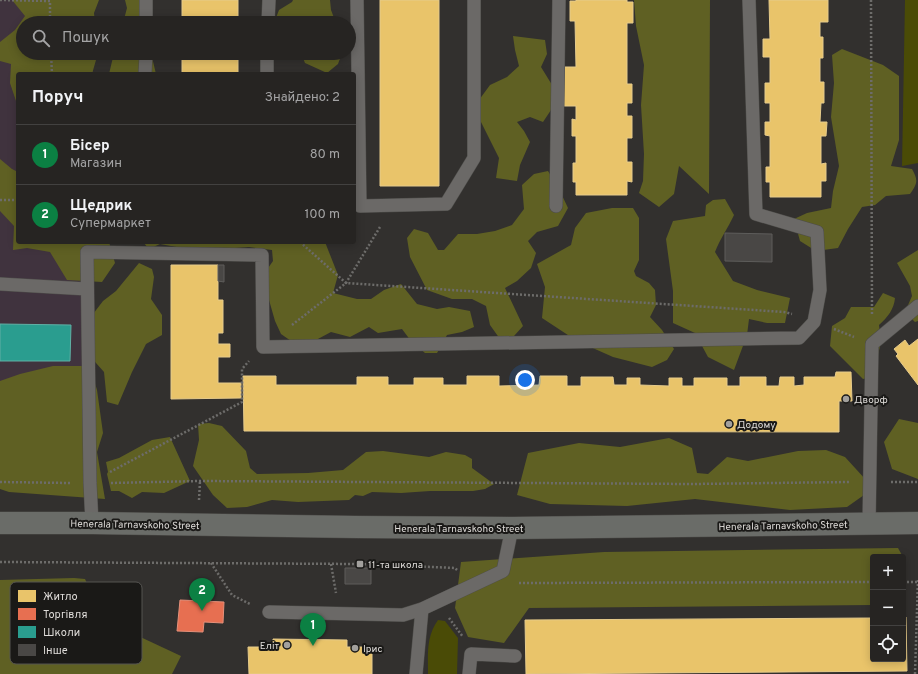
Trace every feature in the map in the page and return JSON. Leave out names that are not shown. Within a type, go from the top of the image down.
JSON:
[{"type":"main road","name":"Henerala Tarnavskoho Street","points":[[0,523],[512,528],[869,525],[918,523]]},
{"type":"lane","points":[[146,0],[146,16]]},
{"type":"lane","points":[[268,16],[269,0]]},
{"type":"lane","points":[[357,0],[360,206],[380,206],[446,204],[474,158],[474,0]]},
{"type":"lane","points":[[556,206],[558,0]]},
{"type":"lane","points":[[92,523],[87,289],[88,252],[262,255],[263,348],[799,338],[814,322],[820,290],[817,232],[756,214],[749,0]]},
{"type":"lane","points":[[145,72],[146,60]]},
{"type":"lane","points":[[267,72],[268,60]]},
{"type":"lane","points":[[0,284],[87,289]]},
{"type":"lane","points":[[869,525],[872,344],[918,306]]},
{"type":"lane","points":[[269,612],[403,615],[422,609],[503,570],[512,528]]},
{"type":"lane","points":[[416,674],[422,609]]},
{"type":"lane","points":[[469,674],[471,654],[515,656]]},
{"type":"path","points":[[0,0],[50,1],[50,16]]},
{"type":"path","points":[[302,244],[346,283],[784,312],[872,344],[871,0]]},
{"type":"path","points":[[51,60],[52,72]]},
{"type":"path","points":[[0,200],[16,200]]},
{"type":"path","points":[[199,506],[200,481]]},
{"type":"path","points":[[0,482],[90,483],[200,481],[693,484],[869,481],[918,482]]},
{"type":"path","points":[[0,562],[360,564],[455,568],[476,583]]},
{"type":"path","points":[[211,563],[232,595],[269,612]]},
{"type":"path","points":[[331,564],[340,614]]},
{"type":"path","points":[[906,582],[918,581],[915,674]]},
{"type":"path","points":[[514,583],[870,582]]},
{"type":"path","points":[[437,602],[462,637],[471,654]]},
{"type":"shaded area","points":[[0,0],[93,0],[44,16],[16,16],[16,60],[93,60],[93,72],[16,72],[16,244],[94,244],[95,409],[0,409]]},
{"type":"shaded area","points":[[12,0],[99,0],[94,16],[25,16]]},
{"type":"shaded area","points":[[125,0],[140,0],[142,16],[125,16],[127,8]]},
{"type":"shaded area","points":[[293,0],[330,0],[333,16],[277,16],[279,10]]},
{"type":"shaded area","points":[[634,0],[710,0],[709,194],[679,166],[674,194],[659,207],[639,193],[643,181],[644,154],[641,105],[644,65],[636,26]]},
{"type":"shaded area","points":[[905,0],[918,0],[918,163],[902,166]]},
{"type":"shaded area","points":[[16,29],[16,60],[96,60],[93,72],[16,72],[16,101],[10,83],[11,64],[0,61],[0,42]]},
{"type":"shaded area","points":[[513,36],[545,40],[547,54],[541,67],[557,93],[551,110],[543,122],[530,117],[517,122],[530,142],[520,165],[517,181],[496,178],[499,158],[479,118],[479,100],[490,85],[507,77],[519,66]]},
{"type":"shaded area","points":[[842,49],[883,65],[899,76],[899,140],[891,166],[912,169],[916,182],[915,187],[910,194],[886,196],[875,205],[862,207],[838,248],[816,251],[800,241],[794,219],[807,213],[831,208],[833,191],[839,166],[831,117],[834,83],[832,55]]},
{"type":"shaded area","points":[[112,60],[153,60],[156,72],[109,72]]},
{"type":"shaded area","points":[[304,60],[339,60],[338,64],[328,72],[325,72],[305,63]]},
{"type":"shaded area","points":[[0,159],[16,171],[16,244],[110,244],[115,263],[102,282],[67,280],[50,252],[27,248],[13,250],[14,226],[0,211]]},
{"type":"shaded area","points":[[548,171],[568,208],[558,226],[537,232],[528,241],[536,253],[531,268],[517,281],[505,288],[523,326],[514,336],[500,339],[490,325],[486,306],[472,299],[452,299],[427,290],[410,257],[407,238],[414,229],[428,233],[438,250],[444,250],[458,234],[477,234],[495,231],[512,225],[524,209],[522,185],[534,174]]},
{"type":"shaded area","points":[[725,199],[734,215],[715,252],[733,281],[757,290],[790,298],[785,323],[767,323],[749,319],[747,335],[734,370],[708,357],[695,333],[673,323],[673,291],[666,239],[673,221],[705,216],[706,205],[713,200]]},
{"type":"shaded area","points":[[612,208],[633,208],[639,218],[639,260],[634,271],[636,276],[649,283],[655,290],[656,305],[650,317],[662,330],[674,349],[667,360],[652,367],[613,357],[577,341],[542,318],[545,287],[537,264],[571,245],[575,228],[586,213]]},
{"type":"shaded area","points":[[145,244],[160,244],[149,249]]},
{"type":"shaded area","points":[[160,244],[326,244],[338,275],[333,293],[357,299],[371,299],[384,290],[401,284],[417,304],[437,309],[449,307],[470,311],[474,327],[462,332],[447,335],[437,353],[425,353],[411,341],[402,329],[378,333],[369,327],[350,337],[331,332],[301,348],[281,334],[275,321],[269,300],[266,271],[273,261],[272,250],[249,247],[222,249],[182,248]]},
{"type":"shaded area","points":[[918,250],[918,321],[915,322],[905,312],[912,296],[910,286],[897,263]]},
{"type":"shaded area","points":[[139,263],[152,269],[154,277],[151,299],[162,315],[162,335],[146,344],[118,405],[107,402],[104,372],[88,354],[90,318],[103,301],[116,291]]},
{"type":"shaded area","points":[[883,293],[895,298],[890,313],[879,325],[881,342],[873,377],[863,379],[830,346],[832,326],[845,318],[851,307],[874,307]]},
{"type":"shaded area","points":[[53,366],[86,366],[92,373],[97,390],[103,433],[97,452],[105,499],[9,492],[0,489],[0,381],[20,374]]},
{"type":"shaded area","points":[[899,419],[918,423],[918,479],[892,469],[884,442]]},
{"type":"shaded area","points":[[209,423],[222,426],[246,451],[250,468],[257,474],[308,473],[343,470],[366,452],[383,451],[429,457],[446,452],[465,455],[472,459],[472,468],[494,484],[485,489],[473,491],[401,493],[372,492],[363,496],[355,495],[349,500],[298,502],[272,500],[247,507],[227,508],[213,495],[193,466],[199,440],[198,424]]},
{"type":"shaded area","points":[[170,437],[190,481],[164,493],[142,492],[132,498],[119,491],[111,491],[106,462],[119,458],[152,440]]},
{"type":"shaded area","points":[[669,438],[692,448],[697,473],[708,474],[727,457],[748,461],[798,451],[826,450],[845,457],[866,480],[864,495],[847,507],[790,510],[695,499],[627,506],[550,504],[517,495],[528,453],[579,443],[620,447]]},
{"type":"shaded area","points":[[898,548],[901,554],[870,554],[870,605],[529,608],[504,643],[468,637],[455,608],[461,562],[604,552]]},
{"type":"shaded area","points":[[74,578],[85,579],[86,582],[10,582],[10,664],[142,664],[142,638],[181,656],[172,674],[0,674],[0,580]]},
{"type":"shaded area","points":[[438,620],[445,621],[458,638],[457,674],[428,674],[428,653],[431,633]]},
{"type":"building: Житло","points":[[182,0],[238,0],[238,16],[182,16]]},
{"type":"building: Житло","points":[[380,0],[439,0],[439,186],[380,186]]},
{"type":"building: Житло","points":[[627,0],[627,2],[633,2],[633,23],[627,23],[627,84],[632,84],[632,103],[627,103],[627,116],[632,116],[632,138],[627,138],[627,162],[632,162],[632,182],[627,181],[627,195],[576,195],[576,182],[573,182],[573,163],[576,163],[576,136],[572,136],[572,119],[576,120],[576,106],[564,106],[564,67],[576,67],[575,21],[570,21],[570,1]]},
{"type":"building: Житло","points":[[769,0],[828,0],[828,22],[820,22],[820,37],[823,37],[823,58],[820,58],[820,82],[824,82],[824,103],[821,103],[820,122],[827,122],[826,136],[821,136],[821,164],[826,163],[826,181],[821,181],[821,197],[770,197],[770,182],[766,182],[766,167],[770,167],[770,136],[765,135],[765,122],[770,122],[770,103],[765,103],[765,83],[770,83],[770,57],[763,57],[763,39],[770,39]]},
{"type":"building: Житло","points":[[182,60],[238,60],[238,72],[182,72]]},
{"type":"building: Житло","points":[[171,265],[218,265],[218,300],[223,300],[223,333],[218,333],[218,344],[230,344],[230,357],[218,357],[218,383],[241,383],[241,398],[171,399]]},
{"type":"building: Житло","points":[[918,339],[918,385],[896,356],[898,354],[894,349],[905,340],[909,346]]},
{"type":"building: Житло","points":[[836,372],[851,372],[852,401],[839,401],[839,432],[244,431],[243,376],[276,376],[276,385],[357,385],[357,377],[388,377],[388,385],[414,385],[414,378],[443,378],[443,385],[467,385],[467,376],[499,376],[499,386],[539,385],[540,376],[567,376],[567,386],[581,386],[581,377],[613,377],[614,385],[627,385],[627,378],[640,378],[640,385],[669,386],[669,378],[682,378],[682,386],[694,386],[694,378],[727,378],[727,386],[740,386],[740,377],[766,377],[766,386],[779,386],[780,377],[794,377],[794,386],[804,385],[804,377],[835,377]]},
{"type":"building: Житло","points":[[906,617],[907,671],[526,674],[525,620],[870,618],[870,662],[906,662]]},
{"type":"building: Житло","points":[[273,639],[347,640],[347,647],[372,647],[372,674],[249,674],[248,647],[273,647]]},
{"type":"building: Торгівля","points":[[180,600],[224,602],[223,623],[204,622],[203,632],[177,631]]},
{"type":"building: Школи","points":[[0,324],[71,325],[70,361],[0,361]]},
{"type":"building: Інше","points":[[725,233],[772,234],[772,262],[725,261]]},
{"type":"building: Інше","points":[[218,265],[224,265],[224,282],[218,281]]},
{"type":"building: Інше","points":[[345,568],[371,568],[371,584],[345,584]]},
{"type":"place","name":"Дворф","points":[[846,399]]},
{"type":"place","name":"Додому","points":[[729,424]]},
{"type":"place","name":"11-та школа","points":[[360,564]]},
{"type":"place","name":"Щедрик","points":[[202,611]]},
{"type":"place","name":"Еліт","points":[[287,645]]},
{"type":"place","name":"Бісер","points":[[313,646]]},
{"type":"place","name":"Ірис","points":[[355,648]]}]
